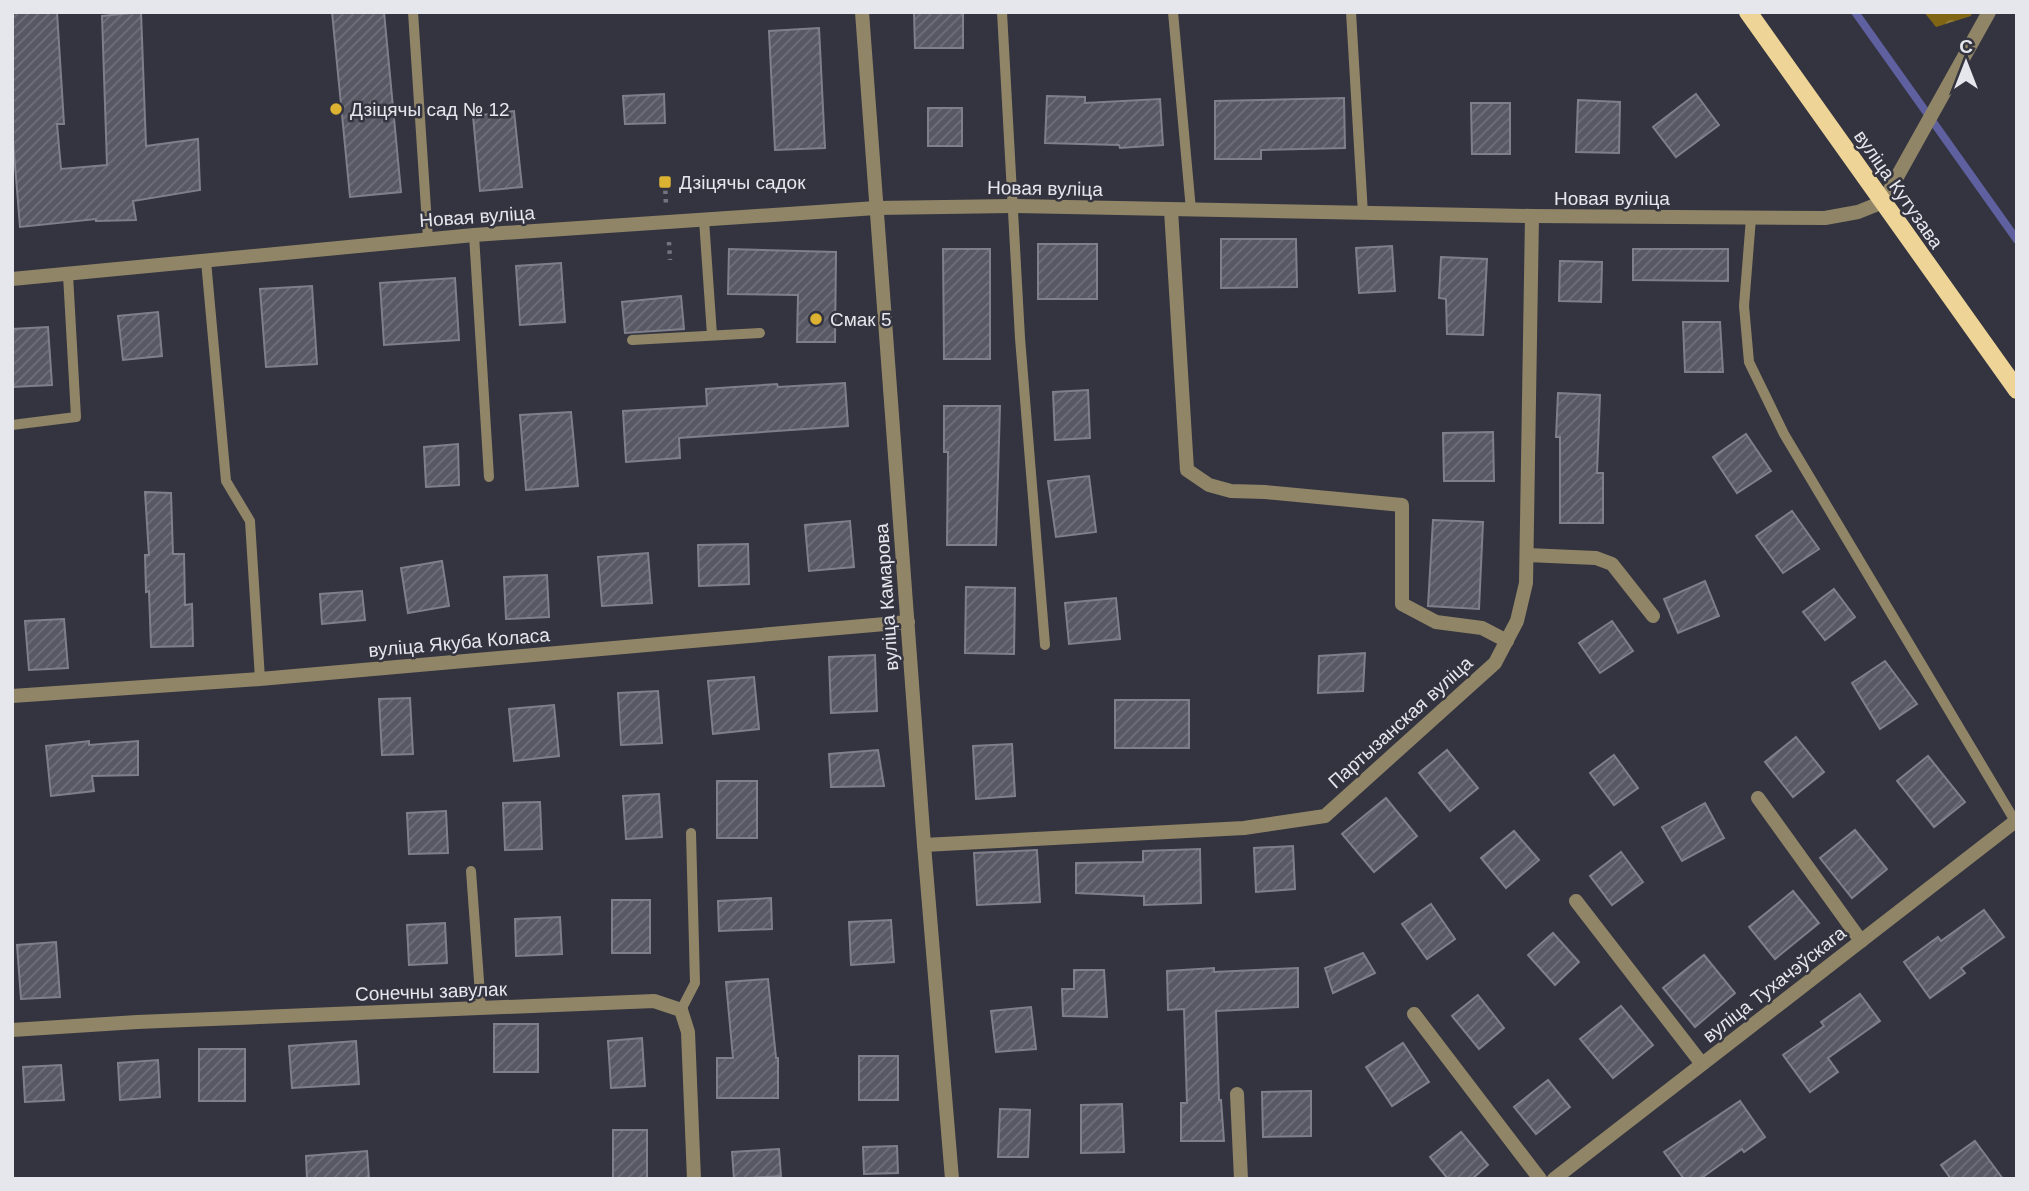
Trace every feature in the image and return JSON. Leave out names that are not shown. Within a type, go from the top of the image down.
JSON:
[{"type":"main road","name":"вуліца Кутузава","points":[[1748,12],[2017,390]]},
{"type":"street","name":"вуліца Камарова","points":[[862,12],[924,845],[952,1179]]},
{"type":"street","points":[[1883,202],[1989,12]]},
{"type":"street","name":"Новая вуліца","points":[[12,279],[474,235],[876,208],[1012,206],[1363,214],[1825,218],[1858,212],[1883,202]]},
{"type":"street","points":[[1171,210],[1187,470],[1209,485],[1231,491],[1402,505],[1402,604],[1436,622],[1482,628],[1507,641]]},
{"type":"street","name":"Партызанская вуліца","points":[[924,845],[1244,828],[1325,816],[1495,663],[1517,621],[1526,583],[1532,216]]},
{"type":"street","points":[[1527,555],[1596,558],[1612,564],[1653,616]]},
{"type":"street","name":"вуліца Якуба Коласа","points":[[12,696],[260,679],[908,622]]},
{"type":"street","points":[[1758,797],[1861,941]]},
{"type":"street","name":"вуліца Тухачэўскага","points":[[1554,1179],[2016,821]]},
{"type":"street","points":[[1576,901],[1702,1064]]},
{"type":"street","name":"Сонечны завулак","points":[[12,1030],[151,1021],[654,1001],[681,1010]]},
{"type":"street","points":[[681,1010],[688,1032],[694,1179]]},
{"type":"street","points":[[1414,1014],[1541,1179]]},
{"type":"street","points":[[1237,1094],[1241,1179]]},
{"type":"lane","points":[[413,12],[428,239]]},
{"type":"lane","points":[[1003,12],[1020,338],[1045,645]]},
{"type":"lane","points":[[1173,12],[1191,210]]},
{"type":"lane","points":[[1351,12],[1363,214]]},
{"type":"lane","points":[[1751,218],[1744,306],[1749,362],[1783,434],[2016,821]]},
{"type":"lane","points":[[704,220],[712,335]]},
{"type":"lane","points":[[474,235],[489,477]]},
{"type":"lane","points":[[206,261],[226,481],[250,522],[260,679]]},
{"type":"lane","points":[[12,425],[75,417],[68,275]]},
{"type":"lane","points":[[632,340],[760,333]]},
{"type":"lane","points":[[681,1010],[695,983],[691,833]]},
{"type":"lane","points":[[471,871],[481,1008]]},
{"type":"green space","points":[[1924,12],[1972,12],[1971,16],[1936,27]]},
{"type":"building","points":[[12,12],[57,12],[64,124],[57,124],[61,169],[107,165],[102,16],[141,12],[146,146],[198,139],[200,190],[133,201],[136,220],[96,219],[20,227],[12,128]]},
{"type":"building","points":[[332,12],[384,12],[401,192],[350,197]]},
{"type":"building","points":[[914,12],[963,12],[963,48],[915,48]]},
{"type":"building","points":[[819,28],[825,148],[775,150],[769,31]]},
{"type":"building","points":[[664,94],[665,123],[625,124],[623,96]]},
{"type":"building","points":[[1696,94],[1719,125],[1676,157],[1653,127]]},
{"type":"building","points":[[1047,96],[1085,97],[1085,103],[1160,99],[1163,145],[1120,148],[1119,145],[1045,143]]},
{"type":"building","points":[[1344,98],[1345,148],[1261,150],[1261,159],[1215,159],[1215,101]]},
{"type":"building","points":[[1578,100],[1620,102],[1619,153],[1576,152]]},
{"type":"building","points":[[1471,103],[1510,103],[1510,154],[1472,154]]},
{"type":"building","points":[[928,108],[962,108],[962,146],[928,146]]},
{"type":"building","points":[[514,111],[522,187],[480,191],[473,116]]},
{"type":"building","points":[[1221,239],[1296,239],[1297,287],[1221,288]]},
{"type":"building","points":[[1038,244],[1097,244],[1097,299],[1038,299]]},
{"type":"building","points":[[1392,246],[1395,291],[1359,293],[1356,248]]},
{"type":"building","name":"Смак 5","points":[[729,249],[836,252],[835,342],[797,342],[798,295],[728,294]]},
{"type":"building","points":[[943,249],[990,249],[990,359],[944,359]]},
{"type":"building","points":[[1633,249],[1728,249],[1728,281],[1633,280]]},
{"type":"building","points":[[1441,257],[1487,259],[1483,335],[1447,334],[1446,299],[1439,298]]},
{"type":"building","points":[[1560,261],[1602,262],[1601,302],[1559,301]]},
{"type":"building","points":[[561,263],[565,322],[520,325],[516,266]]},
{"type":"building","points":[[455,278],[459,340],[384,345],[380,283]]},
{"type":"building","points":[[312,286],[317,364],[266,367],[260,289]]},
{"type":"building","points":[[681,296],[684,329],[625,333],[622,302]]},
{"type":"building","points":[[158,312],[162,356],[123,360],[118,316]]},
{"type":"building","points":[[1683,322],[1720,322],[1723,372],[1685,372]]},
{"type":"building","points":[[48,327],[52,385],[12,387],[12,329]]},
{"type":"building","points":[[845,383],[848,426],[679,438],[680,458],[626,462],[623,411],[707,406],[706,389]]},
{"type":"building","points":[[1088,390],[1090,438],[1055,440],[1053,392]]},
{"type":"building","points":[[1558,393],[1600,395],[1597,473],[1603,473],[1603,523],[1560,523],[1560,437],[1556,437]]},
{"type":"building","points":[[944,406],[1000,406],[996,545],[947,545],[948,452],[944,452]]},
{"type":"building","points":[[571,412],[578,486],[526,490],[520,415]]},
{"type":"building","points":[[1493,432],[1494,481],[1444,481],[1443,433]]},
{"type":"building","points":[[1746,434],[1771,471],[1737,493],[1713,457]]},
{"type":"building","points":[[458,444],[459,485],[426,487],[424,447]]},
{"type":"building","points":[[1089,476],[1096,532],[1056,537],[1048,481]]},
{"type":"building","points":[[145,492],[171,493],[173,554],[184,554],[185,605],[192,604],[193,646],[151,647],[149,591],[146,592],[145,555],[149,555]]},
{"type":"building","points":[[1792,511],[1819,549],[1783,573],[1756,536]]},
{"type":"building","points":[[1433,520],[1483,522],[1479,609],[1428,606]]},
{"type":"building","points":[[850,521],[854,567],[809,571],[805,525]]},
{"type":"building","points":[[748,544],[749,584],[699,586],[698,545]]},
{"type":"building","points":[[648,553],[652,603],[602,606],[598,557]]},
{"type":"building","points":[[442,561],[449,606],[408,613],[401,568]]},
{"type":"building","points":[[547,575],[549,617],[506,619],[504,577]]},
{"type":"building","points":[[1705,581],[1719,616],[1678,633],[1664,599]]},
{"type":"building","points":[[966,587],[1015,588],[1014,654],[965,653]]},
{"type":"building","points":[[1834,589],[1855,617],[1825,640],[1803,612]]},
{"type":"building","points":[[362,591],[365,620],[322,624],[320,594]]},
{"type":"building","points":[[1116,598],[1120,639],[1069,644],[1065,603]]},
{"type":"building","points":[[64,619],[68,668],[29,670],[25,621]]},
{"type":"building","points":[[1612,621],[1633,651],[1600,673],[1579,643]]},
{"type":"building","points":[[1365,653],[1363,691],[1318,693],[1319,656]]},
{"type":"building","points":[[875,655],[877,711],[831,713],[829,657]]},
{"type":"building","points":[[1885,661],[1917,704],[1880,729],[1852,683]]},
{"type":"building","points":[[754,677],[759,729],[713,734],[708,681]]},
{"type":"building","points":[[658,691],[662,743],[621,745],[618,693]]},
{"type":"building","points":[[410,698],[413,754],[382,755],[379,699]]},
{"type":"building","points":[[1115,700],[1189,700],[1189,748],[1115,748]]},
{"type":"building","points":[[554,705],[559,756],[514,761],[509,709]]},
{"type":"building","points":[[1796,737],[1824,772],[1793,797],[1765,762]]},
{"type":"building","points":[[89,741],[89,745],[138,741],[138,775],[92,776],[94,791],[51,796],[46,746]]},
{"type":"building","points":[[1012,744],[1015,796],[976,799],[973,746]]},
{"type":"building","points":[[878,750],[884,786],[831,787],[829,754]]},
{"type":"building","points":[[1447,750],[1478,788],[1450,811],[1419,773]]},
{"type":"building","points":[[1614,755],[1638,788],[1614,805],[1590,773]]},
{"type":"building","points":[[1928,756],[1965,802],[1934,827],[1897,781]]},
{"type":"building","points":[[717,781],[757,781],[757,838],[717,838]]},
{"type":"building","points":[[659,794],[662,837],[626,839],[623,796]]},
{"type":"building","points":[[1386,798],[1417,836],[1374,872],[1342,834]]},
{"type":"building","points":[[540,802],[542,849],[505,850],[503,803]]},
{"type":"building","points":[[1705,803],[1724,838],[1682,861],[1662,827]]},
{"type":"building","points":[[446,811],[448,853],[409,854],[407,813]]},
{"type":"building","points":[[1855,830],[1887,869],[1852,898],[1820,858]]},
{"type":"building","points":[[1514,831],[1539,860],[1506,888],[1481,858]]},
{"type":"building","points":[[1293,846],[1295,889],[1256,892],[1254,848]]},
{"type":"building","points":[[1200,849],[1201,903],[1144,905],[1144,896],[1076,893],[1076,863],[1143,862],[1143,851]]},
{"type":"building","points":[[1037,850],[1040,902],[977,905],[974,853]]},
{"type":"building","points":[[1621,852],[1643,882],[1612,905],[1590,876]]},
{"type":"building","points":[[1793,891],[1819,923],[1775,959],[1749,927]]},
{"type":"building","points":[[771,898],[772,929],[719,931],[718,901]]},
{"type":"building","points":[[612,900],[650,900],[650,953],[612,953]]},
{"type":"building","points":[[1431,904],[1455,939],[1427,959],[1402,924]]},
{"type":"building","points":[[1984,910],[2004,937],[1961,968],[1965,973],[1930,998],[1904,962],[1938,937],[1941,941]]},
{"type":"building","points":[[560,917],[562,954],[516,956],[515,919]]},
{"type":"building","points":[[891,920],[894,962],[851,965],[849,922]]},
{"type":"building","points":[[445,923],[447,963],[409,965],[407,925]]},
{"type":"building","points":[[1553,933],[1579,962],[1555,985],[1528,955]]},
{"type":"building","points":[[56,942],[60,997],[21,999],[17,945]]},
{"type":"building","points":[[1363,953],[1375,973],[1333,993],[1325,968]]},
{"type":"building","points":[[1704,955],[1735,993],[1695,1027],[1663,988]]},
{"type":"building","points":[[1214,968],[1214,972],[1298,968],[1298,1007],[1216,1011],[1219,1100],[1224,1141],[1181,1141],[1181,1103],[1187,1103],[1184,1009],[1168,1010],[1167,971]]},
{"type":"building","points":[[1074,970],[1104,970],[1107,1017],[1063,1016],[1062,989],[1074,989]]},
{"type":"building","points":[[768,979],[778,1058],[778,1098],[717,1098],[717,1058],[733,1058],[726,982]]},
{"type":"building","points":[[1860,994],[1880,1021],[1828,1058],[1838,1072],[1810,1092],[1783,1055],[1824,1026],[1821,1022]]},
{"type":"building","points":[[1478,995],[1504,1028],[1479,1049],[1452,1016]]},
{"type":"building","points":[[1621,1006],[1653,1045],[1613,1078],[1580,1039]]},
{"type":"building","points":[[1031,1007],[1036,1049],[996,1052],[991,1011]]},
{"type":"building","points":[[494,1024],[538,1024],[538,1072],[494,1072]]},
{"type":"building","points":[[642,1038],[645,1086],[611,1088],[608,1041]]},
{"type":"building","points":[[356,1041],[359,1084],[292,1088],[289,1046]]},
{"type":"building","points":[[1403,1043],[1429,1082],[1392,1106],[1366,1067]]},
{"type":"building","points":[[199,1049],[245,1049],[245,1101],[199,1101]]},
{"type":"building","points":[[859,1056],[898,1056],[898,1100],[859,1100]]},
{"type":"building","points":[[158,1060],[160,1097],[120,1100],[118,1063]]},
{"type":"building","points":[[61,1065],[64,1100],[25,1102],[23,1067]]},
{"type":"building","points":[[1548,1080],[1570,1107],[1536,1134],[1514,1107]]},
{"type":"building","points":[[1311,1091],[1311,1136],[1263,1137],[1262,1092]]},
{"type":"building","points":[[1740,1101],[1765,1137],[1744,1152],[1742,1149],[1700,1179],[1684,1179],[1664,1152]]},
{"type":"building","points":[[1122,1104],[1124,1152],[1081,1153],[1081,1105]]},
{"type":"building","points":[[1000,1109],[1030,1110],[1028,1157],[998,1157]]},
{"type":"building","points":[[613,1130],[647,1130],[647,1179],[613,1179]]},
{"type":"building","points":[[1461,1132],[1488,1165],[1472,1179],[1448,1179],[1430,1157]]},
{"type":"building","points":[[1975,1141],[2003,1179],[1951,1179],[1941,1165]]},
{"type":"building","points":[[897,1146],[898,1173],[864,1174],[863,1147]]},
{"type":"building","points":[[779,1149],[781,1176],[734,1179],[732,1152]]},
{"type":"building","points":[[367,1151],[369,1179],[307,1179],[306,1156]]},
{"type":"waterway","points":[[1855,12],[2017,240]]},
{"type":"place","name":"Дзіцячы сад № 12","points":[[336,109]]},
{"type":"place","name":"Дзіцячы садок","points":[[665,182]]},
{"type":"place","name":"Смак 5","points":[[816,319]]}]
